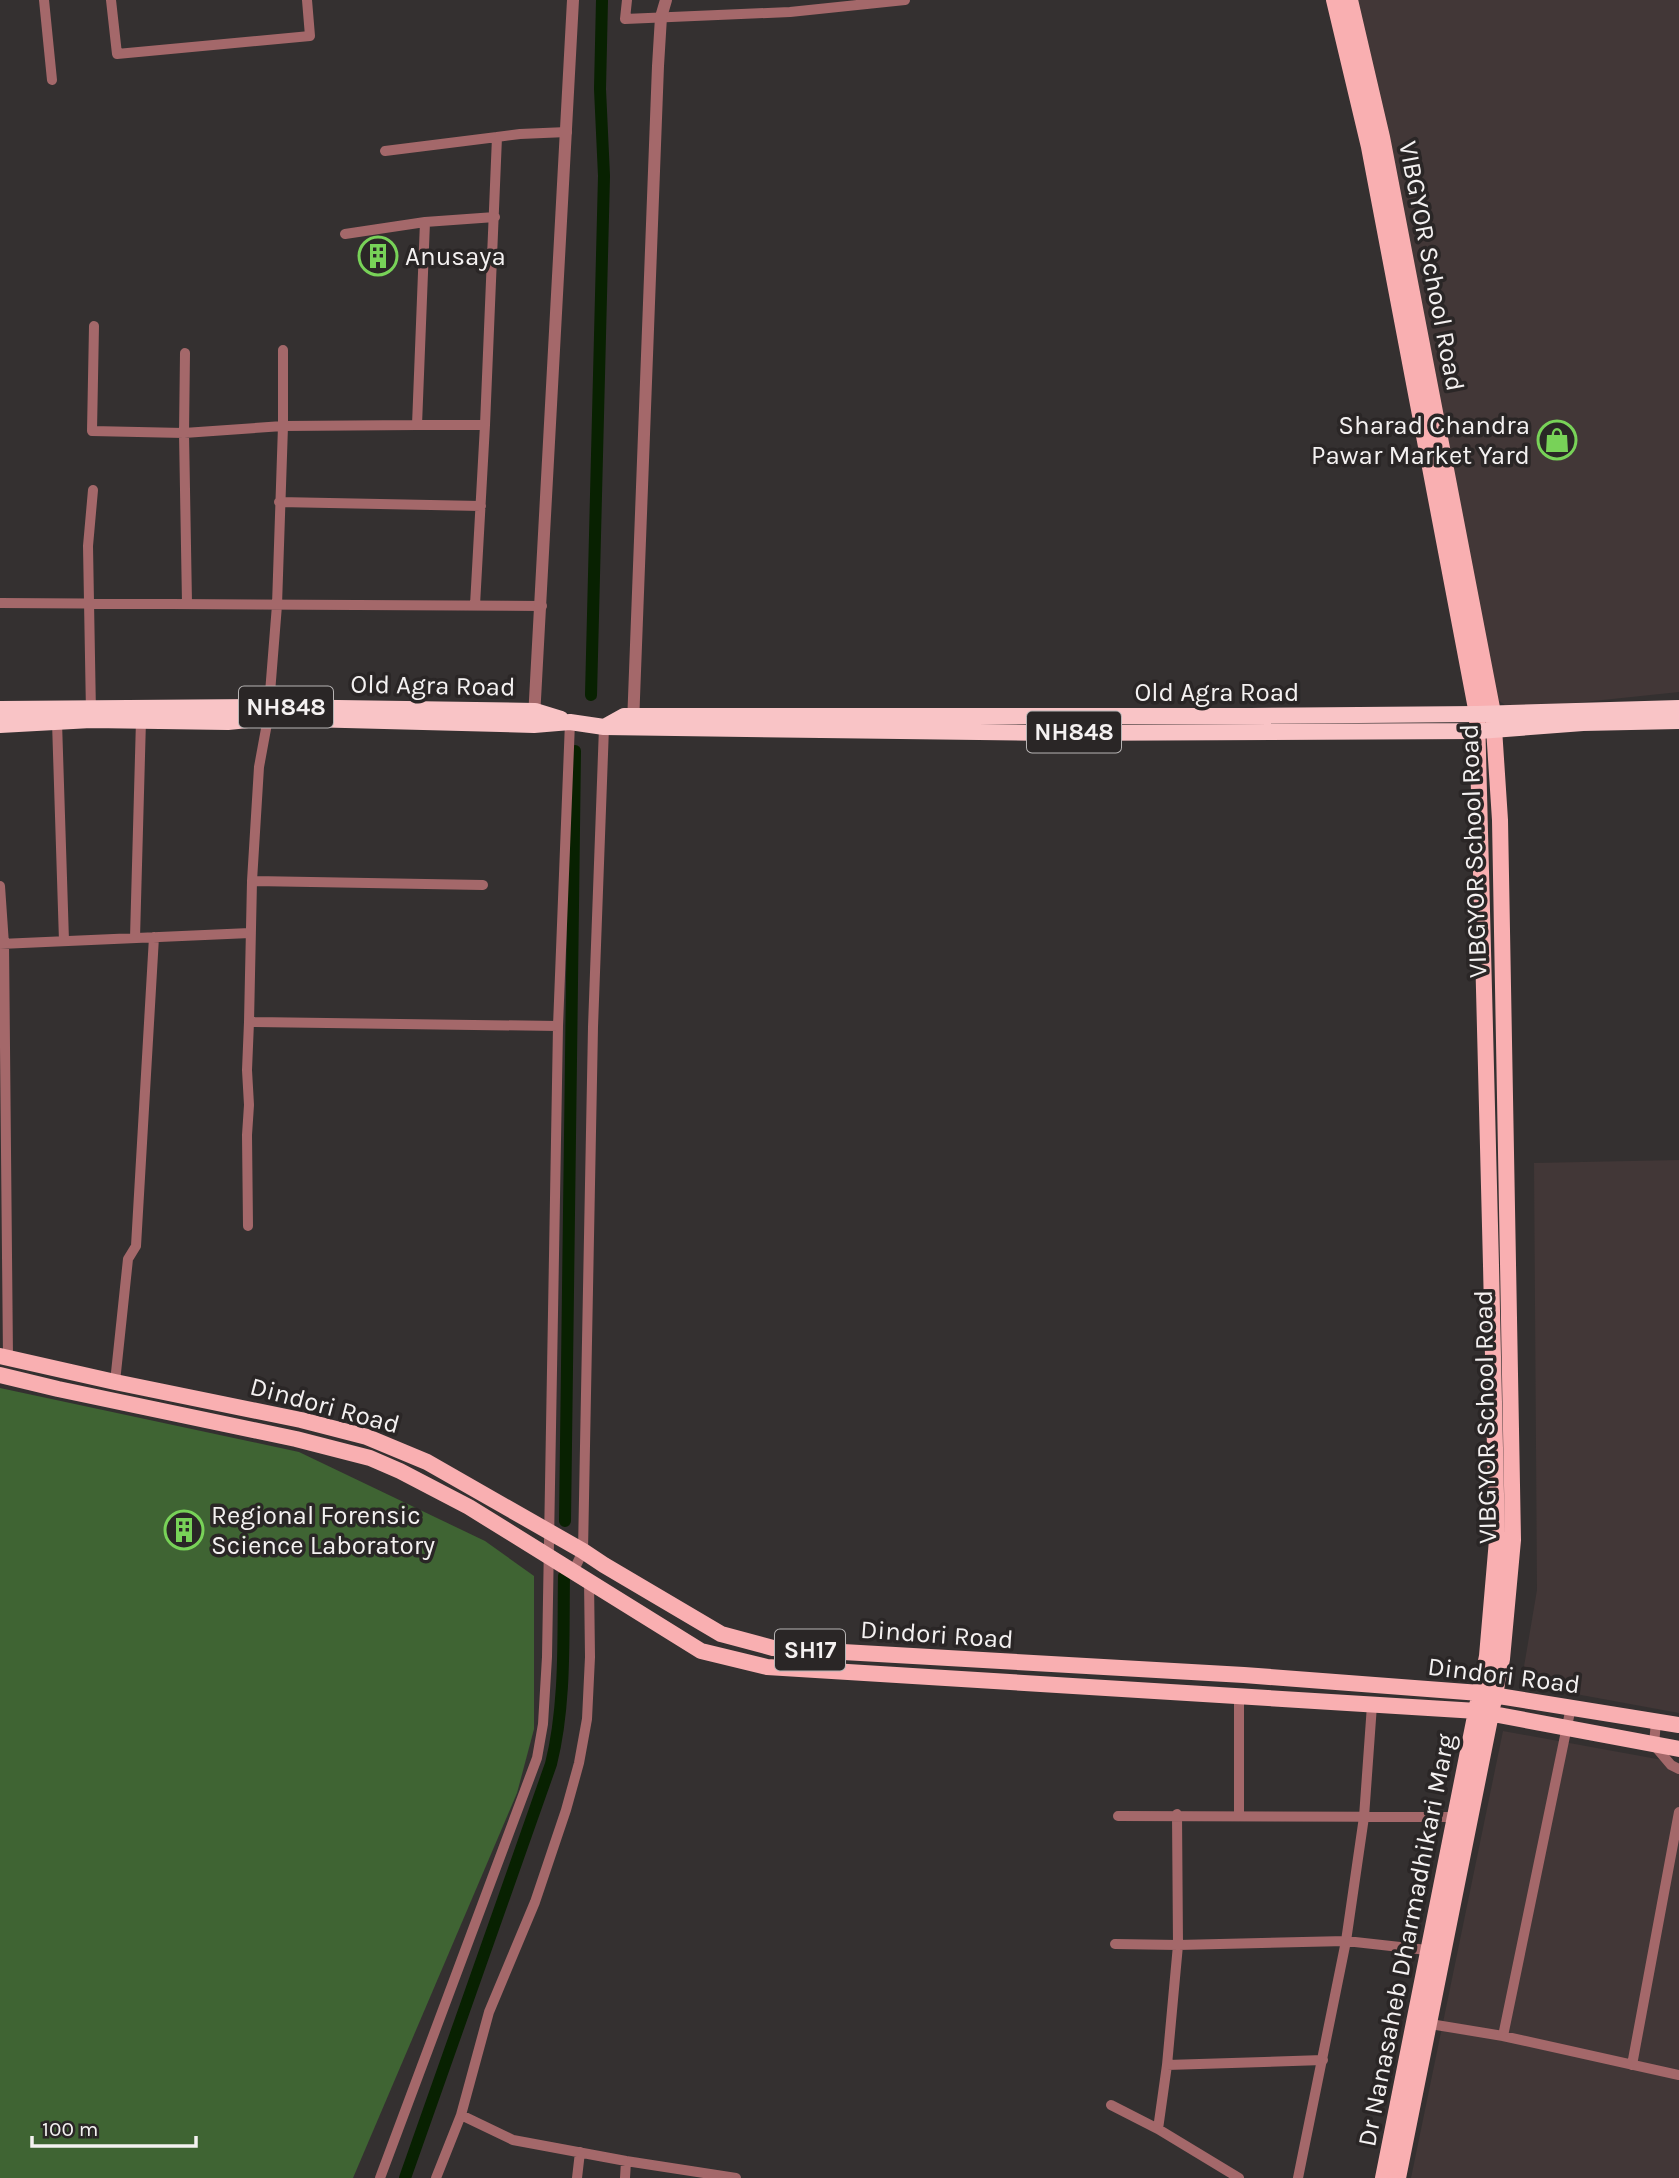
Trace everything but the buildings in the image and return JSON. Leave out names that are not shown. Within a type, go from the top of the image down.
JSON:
[{"type":"highway","name":"NH848","points":[[1486,722],[1540,711],[1679,708]]},
{"type":"highway","name":"NH848","points":[[0,709],[91,714],[268,713],[534,718],[604,727],[633,721],[1046,733],[1486,722],[1679,721]]},
{"type":"highway","name":"NH848","points":[[0,725],[57,722],[91,714],[141,720],[228,722],[268,713]]},
{"type":"main road","name":"VIBGYOR School Road","points":[[1334,0],[1370,147],[1486,722]]},
{"type":"main road","name":"VIBGYOR School Road","points":[[1350,0],[1384,149],[1486,722],[1500,820],[1513,1540],[1503,1659],[1488,1694],[1484,1712]]},
{"type":"main road","name":"Dindori Road","points":[[4,1357],[266,1412],[367,1437],[427,1462],[550,1531],[721,1634],[774,1648],[1244,1675],[1488,1694],[1679,1725]]},
{"type":"main road","points":[[0,1375],[58,1390],[296,1438],[370,1458],[447,1494],[701,1651],[767,1667],[1484,1712],[1679,1749]]},
{"type":"main road","name":"Dr Nanasaheb Dharmadhikari Marg","points":[[1398,2178],[1420,2022],[1427,1950],[1455,1817],[1484,1712]]},
{"type":"main road","name":"Dr Nanasaheb Dharmadhikari Marg","points":[[1383,2178],[1420,2022],[1484,1712]]},
{"type":"street","points":[[44,0],[52,80]]},
{"type":"street","points":[[111,0],[117,54],[310,36],[307,0]]},
{"type":"street","points":[[534,718],[573,0]]},
{"type":"street","points":[[627,0],[625,19],[905,0]]},
{"type":"street","points":[[633,721],[661,17],[667,0]]},
{"type":"street","points":[[385,151],[497,137],[567,132]]},
{"type":"street","points":[[475,606],[497,137]]},
{"type":"street","points":[[345,234],[425,222],[495,217]]},
{"type":"street","points":[[417,425],[425,222]]},
{"type":"street","points":[[94,326],[92,431],[184,433],[283,426],[485,425]]},
{"type":"street","points":[[248,1226],[247,1070],[252,881],[259,767],[268,713],[278,605],[283,350]]},
{"type":"street","points":[[185,353],[187,603]]},
{"type":"street","points":[[91,714],[88,547],[93,490]]},
{"type":"street","points":[[279,502],[481,506]]},
{"type":"street","points":[[0,603],[542,606]]},
{"type":"street","points":[[135,938],[141,720]]},
{"type":"street","points":[[57,722],[64,941]]},
{"type":"street","points":[[380,2178],[537,1758],[543,1724],[550,1531],[558,1026],[570,722]]},
{"type":"street","points":[[573,1572],[583,1551],[593,1027],[604,727]]},
{"type":"street","points":[[252,881],[483,885]]},
{"type":"street","points":[[0,886],[4,1357]]},
{"type":"street","points":[[2,944],[250,933]]},
{"type":"street","points":[[115,1382],[128,1259],[136,1246],[155,937]]},
{"type":"street","points":[[249,1022],[558,1026]]},
{"type":"street","points":[[436,2178],[461,2115],[489,2012],[535,1902],[579,1763],[587,1719],[589,1581]]},
{"type":"street","points":[[1239,1696],[1239,1815]]},
{"type":"street","points":[[1298,2178],[1346,1941],[1364,1816],[1372,1705]]},
{"type":"street","points":[[1503,2036],[1571,1707]]},
{"type":"street","points":[[1656,1721],[1654,1745],[1671,1765],[1679,1769]]},
{"type":"street","points":[[1632,2065],[1679,1812]]},
{"type":"street","points":[[1158,2129],[1178,1945],[1177,1814]]},
{"type":"street","points":[[1118,1816],[1177,1814],[1455,1817]]},
{"type":"street","points":[[1115,1944],[1346,1941],[1427,1950]]},
{"type":"street","points":[[1420,2022],[1503,2036],[1679,2075]]},
{"type":"street","points":[[1167,2065],[1323,2060]]},
{"type":"street","points":[[1111,2105],[1158,2129],[1239,2178]]},
{"type":"street","points":[[461,2115],[513,2140],[736,2178]]},
{"type":"street","points":[[577,2178],[580,2152]]},
{"type":"street","points":[[625,2178],[626,2161]]},
{"type":"shaded area","name":"Sharad Chandra Pawar Market Yard","points":[[1347,0],[1679,0],[1679,692],[1518,709],[1505,705],[1494,697]]},
{"type":"shaded area","points":[[1679,1160],[1679,1713],[1521,1684],[1537,1590],[1534,1163]]},
{"type":"shaded area","points":[[1503,1731],[1679,1763],[1679,2178],[1411,2178]]},
{"type":"green space","points":[[0,1388],[299,1452],[485,1541],[534,1576],[534,1729],[517,1793],[353,2178],[0,2178]]},
{"type":"waterway","points":[[591,695],[604,176],[600,89],[602,0]]},
{"type":"waterway","points":[[565,1521],[575,751]]},
{"type":"waterway","points":[[405,2178],[551,1764],[561,1694],[564,1576]]},
{"type":"place","name":"Anusaya","points":[[378,256]]},
{"type":"place","name":"Sharad Chandra Pawar Market Yard","points":[[1557,440]]},
{"type":"place","name":"Regional Forensic Science Laboratory","points":[[184,1530]]}]
